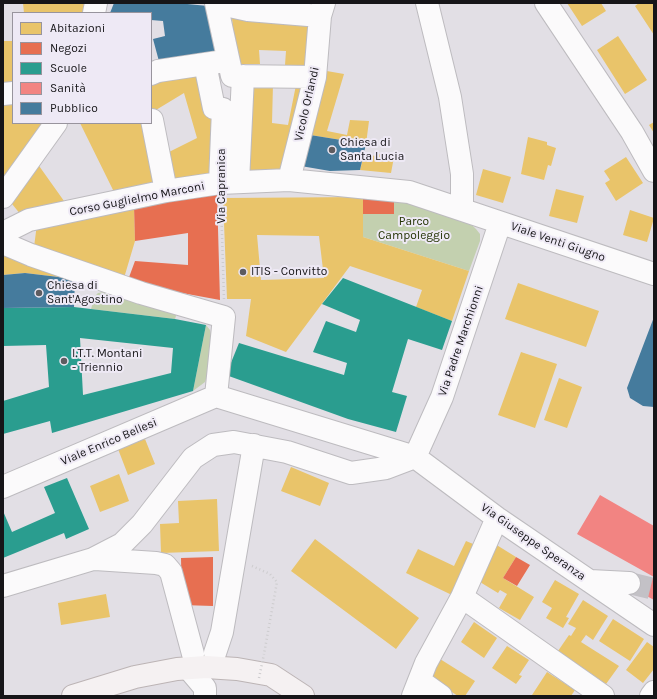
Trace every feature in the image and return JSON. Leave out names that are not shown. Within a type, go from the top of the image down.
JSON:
[{"type":"main road","points":[[73,696],[190,661],[219,660],[246,656],[266,665],[313,696]]},
{"type":"main road","points":[[219,660],[271,675],[303,696]]},
{"type":"street","points":[[203,3],[248,7],[322,9]]},
{"type":"street","points":[[216,3],[235,70],[229,183]]},
{"type":"street","points":[[427,3],[450,97],[462,174],[462,209]]},
{"type":"street","points":[[546,3],[632,132],[654,171]]},
{"type":"street","name":"Vicolo Orlandi","points":[[289,180],[315,77],[322,9]]},
{"type":"street","points":[[152,74],[158,71],[205,64],[235,70],[315,77]]},
{"type":"street","name":"Via Capranica","points":[[205,64],[214,108],[223,109],[229,183]]},
{"type":"street","points":[[152,120],[166,191]]},
{"type":"street","points":[[5,189],[55,124]]},
{"type":"street","name":"Corso Guglielmo Marconi","points":[[3,233],[29,220],[166,191],[229,183],[289,180],[409,192],[462,209]]},
{"type":"street","name":"Viale Venti Giugno","points":[[462,209],[654,274]]},
{"type":"street","name":"Via Padre Marchionni","points":[[415,457],[442,397],[500,223]]},
{"type":"street","points":[[3,243],[31,255],[141,294],[224,317],[216,396]]},
{"type":"street","name":"Via Giuseppe Speranza","points":[[216,396],[415,457],[497,518],[654,625]]},
{"type":"street","name":"Viale Enrico Bellesi","points":[[3,487],[216,396]]},
{"type":"street","points":[[3,586],[94,559],[122,544],[142,524],[193,458],[213,445],[234,442],[254,445],[293,453],[351,473],[386,468],[415,457]]},
{"type":"street","points":[[205,692],[219,660],[222,632],[254,445]]},
{"type":"street","points":[[441,696],[416,688],[426,663],[462,597],[497,518]]},
{"type":"street","points":[[94,559],[156,563],[165,565],[171,572],[190,661],[205,692]]},
{"type":"street","points":[[590,581],[629,583]]},
{"type":"street","points":[[462,597],[603,696]]},
{"type":"street","points":[[651,696],[654,692]]},
{"type":"path","name":"Via Capranica","points":[[224,317],[229,183]]},
{"type":"path","points":[[234,560],[270,574],[277,582],[259,678]]},
{"type":"green space","name":"Parco Campoleggio","points":[[394,196],[470,223],[476,229],[480,234],[480,241],[469,271],[363,237],[363,214],[394,214]]},
{"type":"green space","points":[[105,292],[176,314],[175,319],[91,309],[95,296],[98,293]]},
{"type":"green space","points":[[206,325],[210,330],[212,344],[208,374],[205,382],[193,391]]},
{"type":"building: Abitazioni","points":[[23,3],[88,3],[85,12],[24,12]]},
{"type":"building: Abitazioni","points":[[567,3],[601,3],[606,11],[582,26]]},
{"type":"building: Abitazioni","points":[[639,3],[654,3],[654,35],[635,6]]},
{"type":"building: Abitazioni","points":[[232,18],[309,22],[305,67],[285,65],[286,51],[259,50],[260,64],[236,64]]},
{"type":"building: Abitazioni","points":[[618,36],[647,80],[625,94],[597,50]]},
{"type":"building: Abitazioni","points":[[4,41],[12,41],[12,87],[3,87]]},
{"type":"building: Abitazioni","points":[[201,68],[213,111],[218,174],[168,181],[163,155],[197,138],[184,93],[152,112],[152,78]]},
{"type":"building: Abitazioni","points":[[321,70],[344,74],[327,131],[347,135],[350,120],[369,121],[366,144],[304,134]]},
{"type":"building: Abitazioni","points":[[246,84],[273,84],[272,123],[288,125],[296,85],[310,84],[287,172],[241,173]]},
{"type":"building: Abitazioni","points":[[3,99],[12,99],[12,124],[42,124],[3,179]]},
{"type":"building: Abitazioni","points":[[654,122],[654,133],[649,125]]},
{"type":"building: Abitazioni","points":[[80,124],[149,124],[161,184],[114,192]]},
{"type":"building: Abitazioni","points":[[528,137],[547,142],[547,145],[556,148],[551,166],[548,165],[544,180],[521,174]]},
{"type":"building: Abitazioni","points":[[380,154],[394,157],[391,173],[360,170],[364,155],[377,156]]},
{"type":"building: Abitazioni","points":[[626,157],[643,183],[616,201],[605,183],[610,180],[604,171]]},
{"type":"building: Abitazioni","points":[[37,163],[64,201],[21,215],[8,199]]},
{"type":"building: Abitazioni","points":[[483,169],[511,177],[503,203],[476,195]]},
{"type":"building: Abitazioni","points":[[556,189],[584,196],[577,223],[549,216]]},
{"type":"building: Abitazioni","name":"ITIS - Convitto","points":[[363,197],[363,237],[469,271],[452,321],[416,307],[422,290],[350,266],[286,352],[246,336],[251,299],[227,299],[223,198]],"holes":[[[257,235],[319,236],[324,278],[261,280]]]},
{"type":"building: Abitazioni","points":[[134,206],[135,241],[124,278],[34,247],[37,224]]},
{"type":"building: Abitazioni","points":[[630,210],[654,218],[647,242],[623,235]]},
{"type":"building: Abitazioni","points":[[3,255],[75,277],[75,279],[25,273],[3,275]]},
{"type":"building: Abitazioni","points":[[518,283],[599,311],[586,347],[505,319]]},
{"type":"building: Abitazioni","points":[[521,352],[557,364],[535,428],[498,415]]},
{"type":"building: Abitazioni","points":[[559,378],[582,387],[567,428],[544,420]]},
{"type":"building: Abitazioni","points":[[145,439],[155,464],[128,475],[118,449]]},
{"type":"building: Abitazioni","points":[[291,467],[329,483],[320,506],[281,491]]},
{"type":"building: Abitazioni","points":[[119,474],[129,501],[100,512],[90,486]]},
{"type":"building: Abitazioni","points":[[217,499],[219,551],[161,553],[160,524],[179,523],[178,501]]},
{"type":"building: Abitazioni","points":[[315,539],[419,618],[396,649],[291,571]]},
{"type":"building: Abitazioni","points":[[466,541],[478,546],[454,596],[406,573],[418,549],[454,566]]},
{"type":"building: Abitazioni","points":[[495,544],[516,557],[503,578],[534,597],[520,620],[499,608],[507,594],[500,590],[498,593],[475,579]]},
{"type":"building: Abitazioni","points":[[555,580],[579,594],[566,617],[569,618],[563,628],[546,618],[552,608],[542,602]]},
{"type":"building: Abitazioni","points":[[106,594],[110,617],[61,625],[58,603]]},
{"type":"building: Abitazioni","points":[[583,600],[608,616],[593,640],[586,635],[581,642],[619,666],[606,684],[558,651],[576,628],[568,624]]},
{"type":"building: Abitazioni","points":[[613,619],[644,639],[630,661],[599,641]]},
{"type":"building: Abitazioni","points":[[474,622],[497,638],[484,658],[461,642]]},
{"type":"building: Abitazioni","points":[[647,642],[654,647],[654,669],[643,683],[626,670]]},
{"type":"building: Abitazioni","points":[[507,646],[529,660],[519,675],[522,676],[516,684],[492,668]]},
{"type":"building: Abitazioni","points":[[440,659],[475,681],[465,696],[458,696],[429,677]]},
{"type":"building: Abitazioni","points":[[547,672],[575,690],[571,696],[532,695]]},
{"type":"building: Negozi","points":[[217,193],[220,300],[144,286],[128,280],[135,261],[188,265],[188,233],[135,241],[134,206]]},
{"type":"building: Negozi","points":[[394,196],[394,214],[363,214],[363,197]]},
{"type":"building: Negozi","points":[[213,557],[213,606],[182,605],[181,558]]},
{"type":"building: Negozi","points":[[516,557],[530,565],[517,586],[503,578]]},
{"type":"building: Scuole","points":[[343,278],[452,321],[442,350],[408,339],[392,392],[407,396],[396,432],[348,419],[226,375],[239,343],[344,375],[347,363],[313,352],[326,321],[356,332],[360,320],[322,304]]},
{"type":"building: Scuole","name":"I.T.T. Montani - Triennio","points":[[74,307],[175,319],[206,325],[193,391],[52,433],[50,421],[3,434],[3,401],[49,387],[46,345],[3,346],[3,308]],"holes":[[[80,338],[173,348],[171,373],[83,395]]]},
{"type":"building: Scuole","points":[[67,478],[89,529],[66,539],[64,533],[3,558],[3,511],[12,532],[55,513],[44,487]]},
{"type":"building: Sanità","points":[[600,495],[654,526],[654,577],[577,534]]},
{"type":"building: Sanità","points":[[629,577],[654,578],[654,600],[643,594],[629,591]]},
{"type":"building: Pubblico","points":[[114,3],[177,3],[208,6],[216,58],[160,65],[153,39],[165,36],[163,21],[152,20],[152,12],[110,12]]},
{"type":"building: Pubblico","name":"Chiesa di Santa Lucia","points":[[304,134],[366,144],[360,170],[330,171],[295,165]]},
{"type":"building: Pubblico","name":"Chiesa di Sant'Agostino","points":[[25,273],[75,279],[74,307],[3,308],[3,275]]},
{"type":"building: Pubblico","points":[[654,317],[654,407],[643,406],[630,398],[627,388]]},
{"type":"tunnel","points":[[629,583],[654,589]]},
{"type":"place","name":"Chiesa di Santa Lucia","points":[[332,150]]},
{"type":"place","name":"ITIS - Convitto","points":[[243,272]]},
{"type":"place","name":"Chiesa di Sant'Agostino","points":[[39,293]]},
{"type":"place","name":"I.T.T. Montani - Triennio","points":[[64,361]]}]
